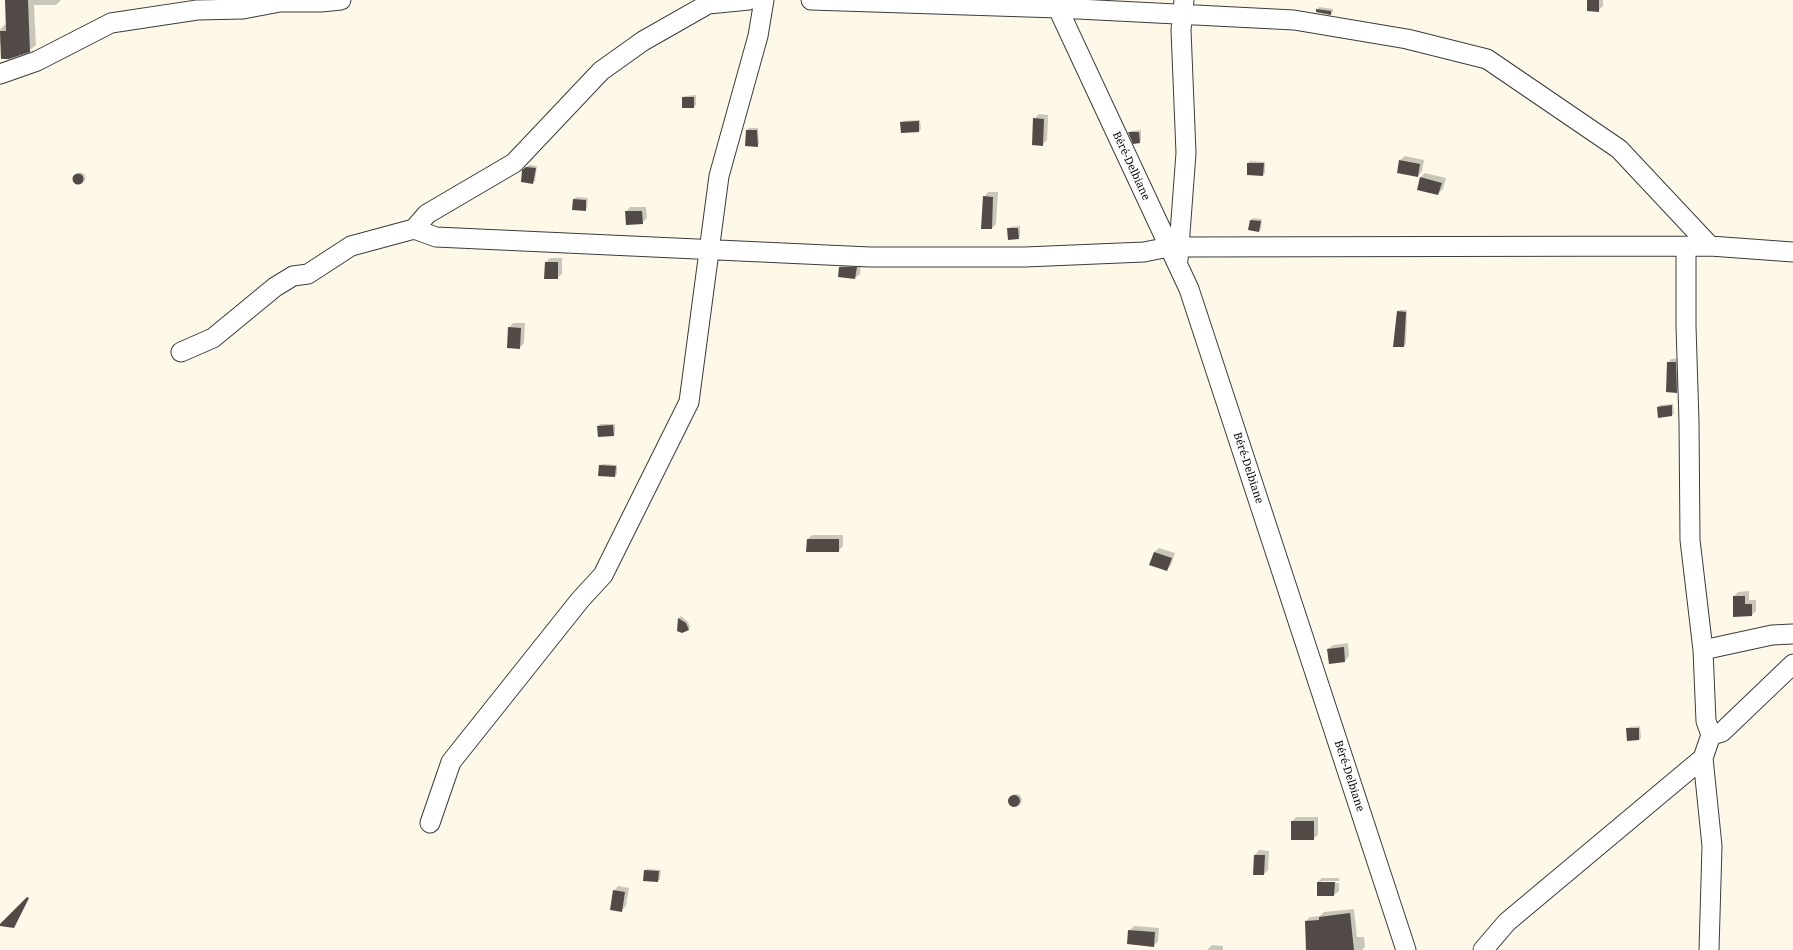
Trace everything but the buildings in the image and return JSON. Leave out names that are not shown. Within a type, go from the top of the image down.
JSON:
[{"type":"street","points":[[0,74],[37,61],[111,23],[197,10],[243,9],[280,2],[321,2],[341,0]]},
{"type":"street","points":[[181,352],[213,338],[275,287],[293,276],[308,274],[351,246],[414,229],[428,214],[514,163],[601,71],[692,5],[749,0]]},
{"type":"street","points":[[430,823],[451,762],[580,600],[603,575],[689,402],[719,176],[758,36],[764,0]]},
{"type":"street","points":[[811,0],[1184,7],[1294,20],[1408,39],[1487,59],[1619,149],[1710,246]]},
{"type":"street","name":"Béré-Delbiane","points":[[1056,4],[1175,253],[1189,289],[1406,950]]},
{"type":"street","points":[[1175,253],[1186,153],[1181,30],[1184,7]]},
{"type":"street","points":[[414,229],[436,237],[870,257],[1025,257],[1144,252],[1175,253],[1686,246],[1710,246],[1793,252]]},
{"type":"street","points":[[1686,246],[1690,540],[1703,650],[1706,721],[1711,735],[1703,758],[1712,846],[1709,950]]},
{"type":"street","points":[[1703,650],[1772,635],[1793,634]]},
{"type":"street","points":[[1711,735],[1722,732],[1793,664]]},
{"type":"street","points":[[1483,950],[1507,922],[1703,758]]}]
